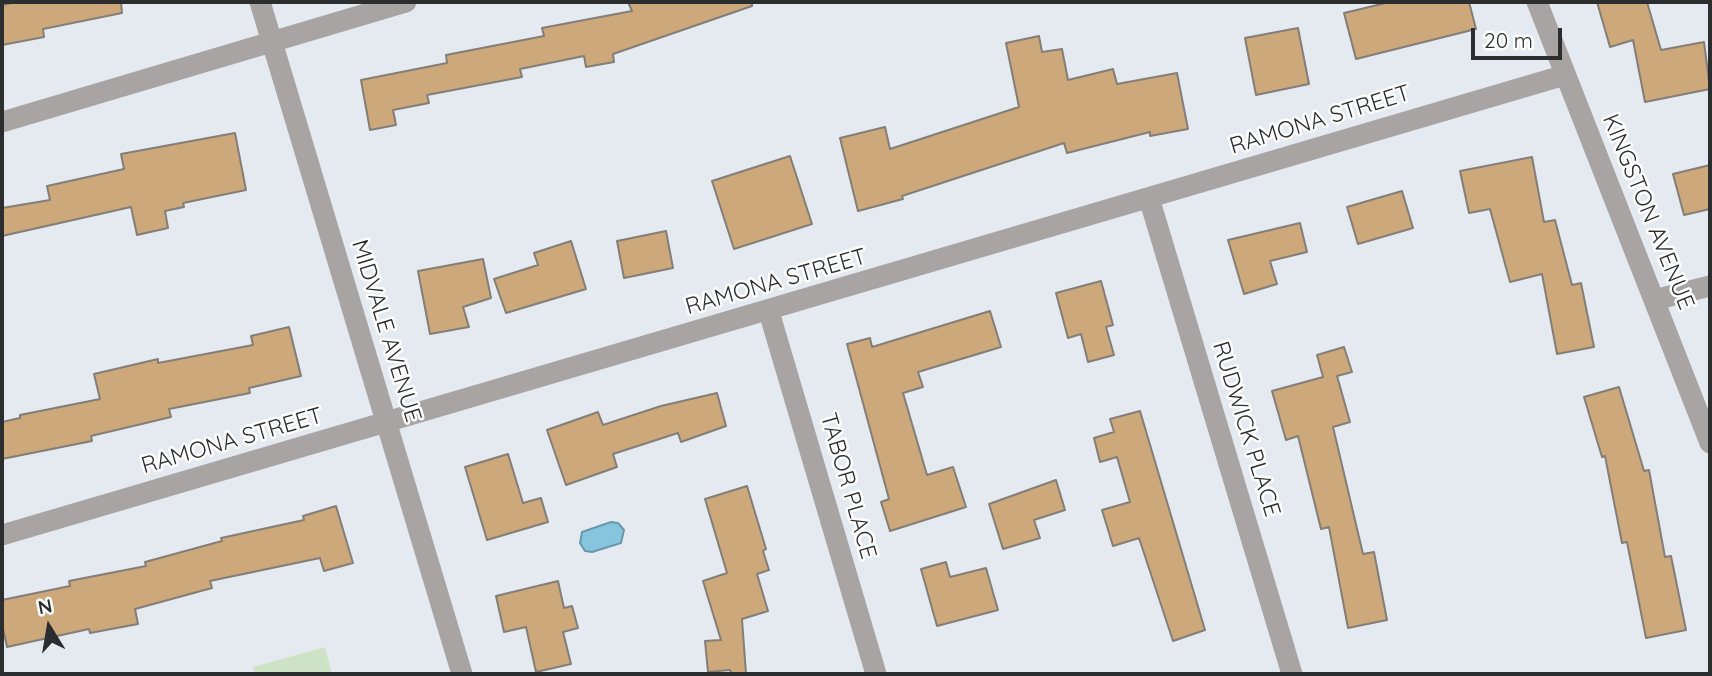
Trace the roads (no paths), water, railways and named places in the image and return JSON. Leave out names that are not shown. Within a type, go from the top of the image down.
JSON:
[{"type":"street","name":"MIDVALE AVENUE","points":[[260,2],[462,674]]},
{"type":"street","points":[[2,122],[407,2]]},
{"type":"street","name":"KINGSTON AVENUE","points":[[1536,2],[1710,443]]},
{"type":"street","name":"RAMONA STREET","points":[[2,535],[769,312],[1565,75]]},
{"type":"street","name":"RUDWICK PLACE","points":[[1149,198],[1292,674]]},
{"type":"street","points":[[1654,300],[1710,286]]},
{"type":"street","name":"TABOR PLACE","points":[[769,312],[876,674]]},
{"type":"water","points":[[611,522],[618,523],[624,530],[621,543],[592,552],[585,551],[580,543],[582,532]]}]
